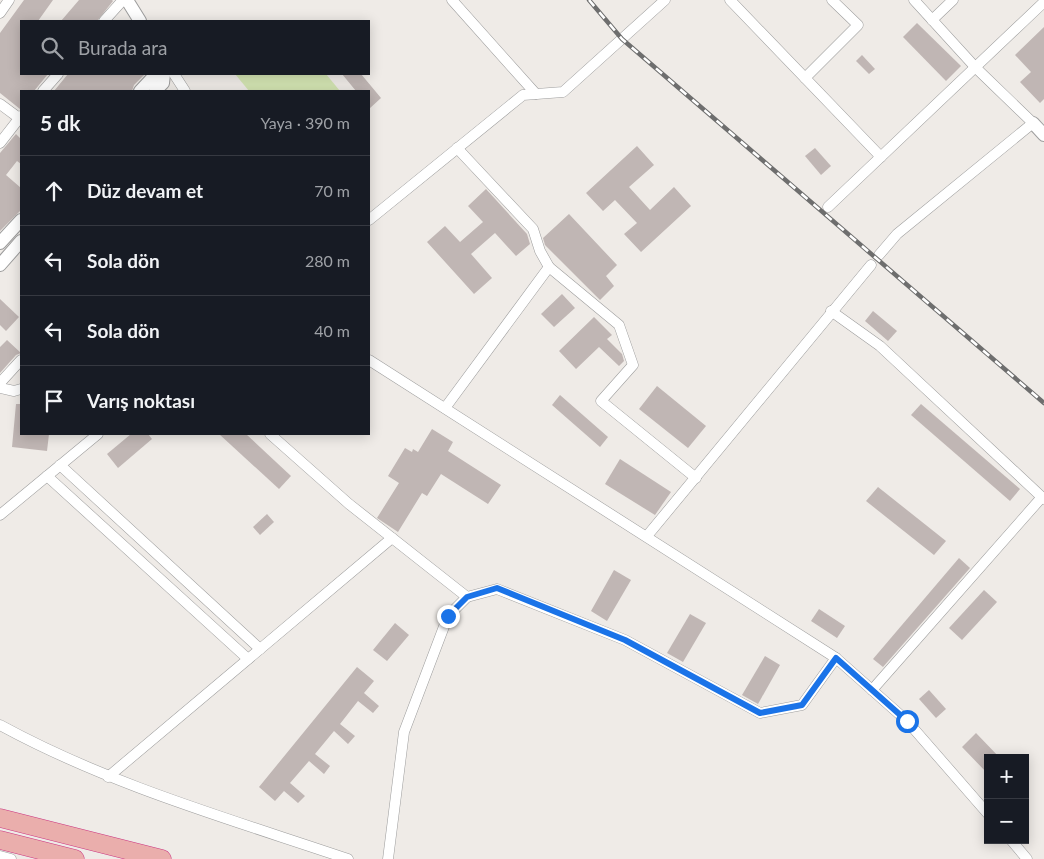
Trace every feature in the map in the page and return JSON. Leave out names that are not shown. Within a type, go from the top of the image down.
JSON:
[{"type":"highway","points":[[0,818],[162,859]]},
{"type":"highway","points":[[0,840],[75,859]]},
{"type":"street","points":[[0,13],[9,0]]},
{"type":"street","points":[[105,20],[122,0]]},
{"type":"street","points":[[127,0],[139,20]]},
{"type":"street","points":[[452,0],[536,94]]},
{"type":"street","points":[[370,219],[523,96],[563,92],[665,0]]},
{"type":"street","points":[[730,0],[881,158]]},
{"type":"street","points":[[805,78],[858,25],[832,0]]},
{"type":"street","points":[[914,0],[976,68],[1044,135]]},
{"type":"street","points":[[932,20],[953,0]]},
{"type":"street","points":[[828,207],[1044,2]]},
{"type":"street","points":[[44,90],[57,75]]},
{"type":"street","points":[[141,90],[155,75]]},
{"type":"street","points":[[156,90],[163,83],[164,75]]},
{"type":"street","points":[[175,75],[184,90]]},
{"type":"street","points":[[0,104],[20,117],[0,143]]},
{"type":"street","points":[[879,255],[897,234],[1033,123]]},
{"type":"street","points":[[457,148],[533,229],[540,251],[549,267],[619,325],[633,365],[601,401],[696,478]]},
{"type":"street","points":[[0,243],[20,221]]},
{"type":"street","points":[[0,265],[20,243]]},
{"type":"street","points":[[648,536],[831,311],[871,265]]},
{"type":"street","points":[[445,408],[549,267]]},
{"type":"street","points":[[831,311],[880,346],[1043,498],[872,690]]},
{"type":"street","points":[[0,383],[20,361]]},
{"type":"street","points":[[370,361],[648,536],[836,658],[907,721],[984,809]]},
{"type":"street","points":[[0,388],[14,391],[20,389]]},
{"type":"street","points":[[0,515],[97,435]]},
{"type":"street","points":[[271,435],[349,504],[467,597]]},
{"type":"street","points":[[60,465],[260,649]]},
{"type":"street","points":[[47,476],[248,659]]},
{"type":"street","points":[[108,777],[392,538]]},
{"type":"street","points":[[388,859],[404,732],[448,616],[467,597],[497,588],[625,640],[760,713],[802,705],[836,658]]},
{"type":"street","points":[[0,725],[35,744],[108,777],[348,859]]},
{"type":"street","points":[[1014,844],[1027,859]]},
{"type":"street","points":[[0,856],[11,859]]},
{"type":"green space","points":[[236,75],[327,75],[339,90],[248,90]]},
{"type":"building","points":[[24,0],[53,0],[39,20],[20,20],[20,75],[47,75],[35,90],[20,90],[20,109],[0,93],[0,33]]},
{"type":"building","points":[[79,0],[113,1],[98,20],[62,20]]},
{"type":"building","points":[[917,23],[961,66],[946,81],[903,37]]},
{"type":"building","points":[[1044,27],[1044,99],[1040,103],[1020,82],[1031,72],[1015,55]]},
{"type":"building","points":[[862,55],[875,69],[869,74],[856,61]]},
{"type":"building","points":[[67,75],[144,75],[134,85],[132,90],[55,90]]},
{"type":"building","points":[[343,75],[362,75],[381,98],[370,108],[370,90],[355,90]]},
{"type":"building","points":[[16,134],[20,138],[20,163],[17,161],[6,175],[20,187],[20,211],[0,231],[0,153]]},
{"type":"building","points":[[637,146],[654,165],[629,187],[650,210],[674,187],[691,206],[641,252],[624,234],[637,223],[615,200],[603,211],[586,193]]},
{"type":"building","points":[[815,148],[831,166],[821,175],[805,156]]},
{"type":"building","points":[[486,189],[527,234],[530,244],[516,256],[495,233],[471,254],[492,278],[474,294],[427,242],[445,226],[460,242],[483,222],[468,206]]},
{"type":"building","points":[[569,214],[617,265],[606,276],[614,286],[600,300],[545,245],[543,238]]},
{"type":"building","points":[[562,294],[575,308],[554,327],[541,314]]},
{"type":"building","points":[[0,299],[19,317],[6,331],[0,325]]},
{"type":"building","points":[[873,311],[897,331],[888,341],[865,321]]},
{"type":"building","points":[[594,317],[612,335],[607,339],[622,354],[624,361],[619,366],[599,347],[576,369],[559,351]]},
{"type":"building","points":[[7,340],[20,353],[16,355],[0,373],[0,347]]},
{"type":"building","points":[[657,386],[706,426],[688,448],[639,409]]},
{"type":"building","points":[[560,395],[608,437],[600,447],[552,405]]},
{"type":"building","points":[[16,404],[20,404],[20,435],[49,435],[47,451],[12,447]]},
{"type":"building","points":[[921,404],[1020,489],[1010,501],[911,415]]},
{"type":"building","points":[[432,429],[453,442],[448,451],[501,485],[488,504],[441,474],[427,496],[422,493],[398,532],[377,518],[399,483],[388,476],[405,448],[412,452],[413,449],[418,452]]},
{"type":"building","points":[[130,435],[149,435],[152,439],[118,468],[107,454]]},
{"type":"building","points":[[220,435],[247,435],[291,476],[279,489]]},
{"type":"building","points":[[620,459],[671,492],[655,515],[605,484]]},
{"type":"building","points":[[878,487],[946,541],[934,555],[866,501]]},
{"type":"building","points":[[267,514],[274,522],[260,535],[253,527]]},
{"type":"building","points":[[959,558],[970,568],[883,667],[873,659]]},
{"type":"building","points":[[614,570],[631,580],[607,621],[591,611]]},
{"type":"building","points":[[984,590],[997,602],[962,640],[949,628]]},
{"type":"building","points":[[819,609],[845,626],[837,638],[811,621]]},
{"type":"building","points":[[690,614],[706,623],[683,662],[667,653]]},
{"type":"building","points":[[395,623],[409,635],[387,661],[373,650]]},
{"type":"building","points":[[765,656],[780,665],[758,704],[742,695]]},
{"type":"building","points":[[357,667],[374,681],[364,693],[379,706],[373,713],[358,701],[340,724],[355,736],[348,744],[334,731],[315,754],[330,766],[324,774],[309,761],[290,783],[305,796],[298,803],[284,791],[275,801],[259,787]]},
{"type":"building","points":[[929,690],[946,709],[936,718],[919,699]]},
{"type":"building","points":[[976,733],[996,754],[984,754],[984,770],[962,747]]},
{"type":"railway","points":[[589,0],[622,39],[1044,403]]},
{"type":"route","points":[[448,616],[467,597],[497,588],[625,640],[760,713],[802,705],[836,658],[907,721]]}]
